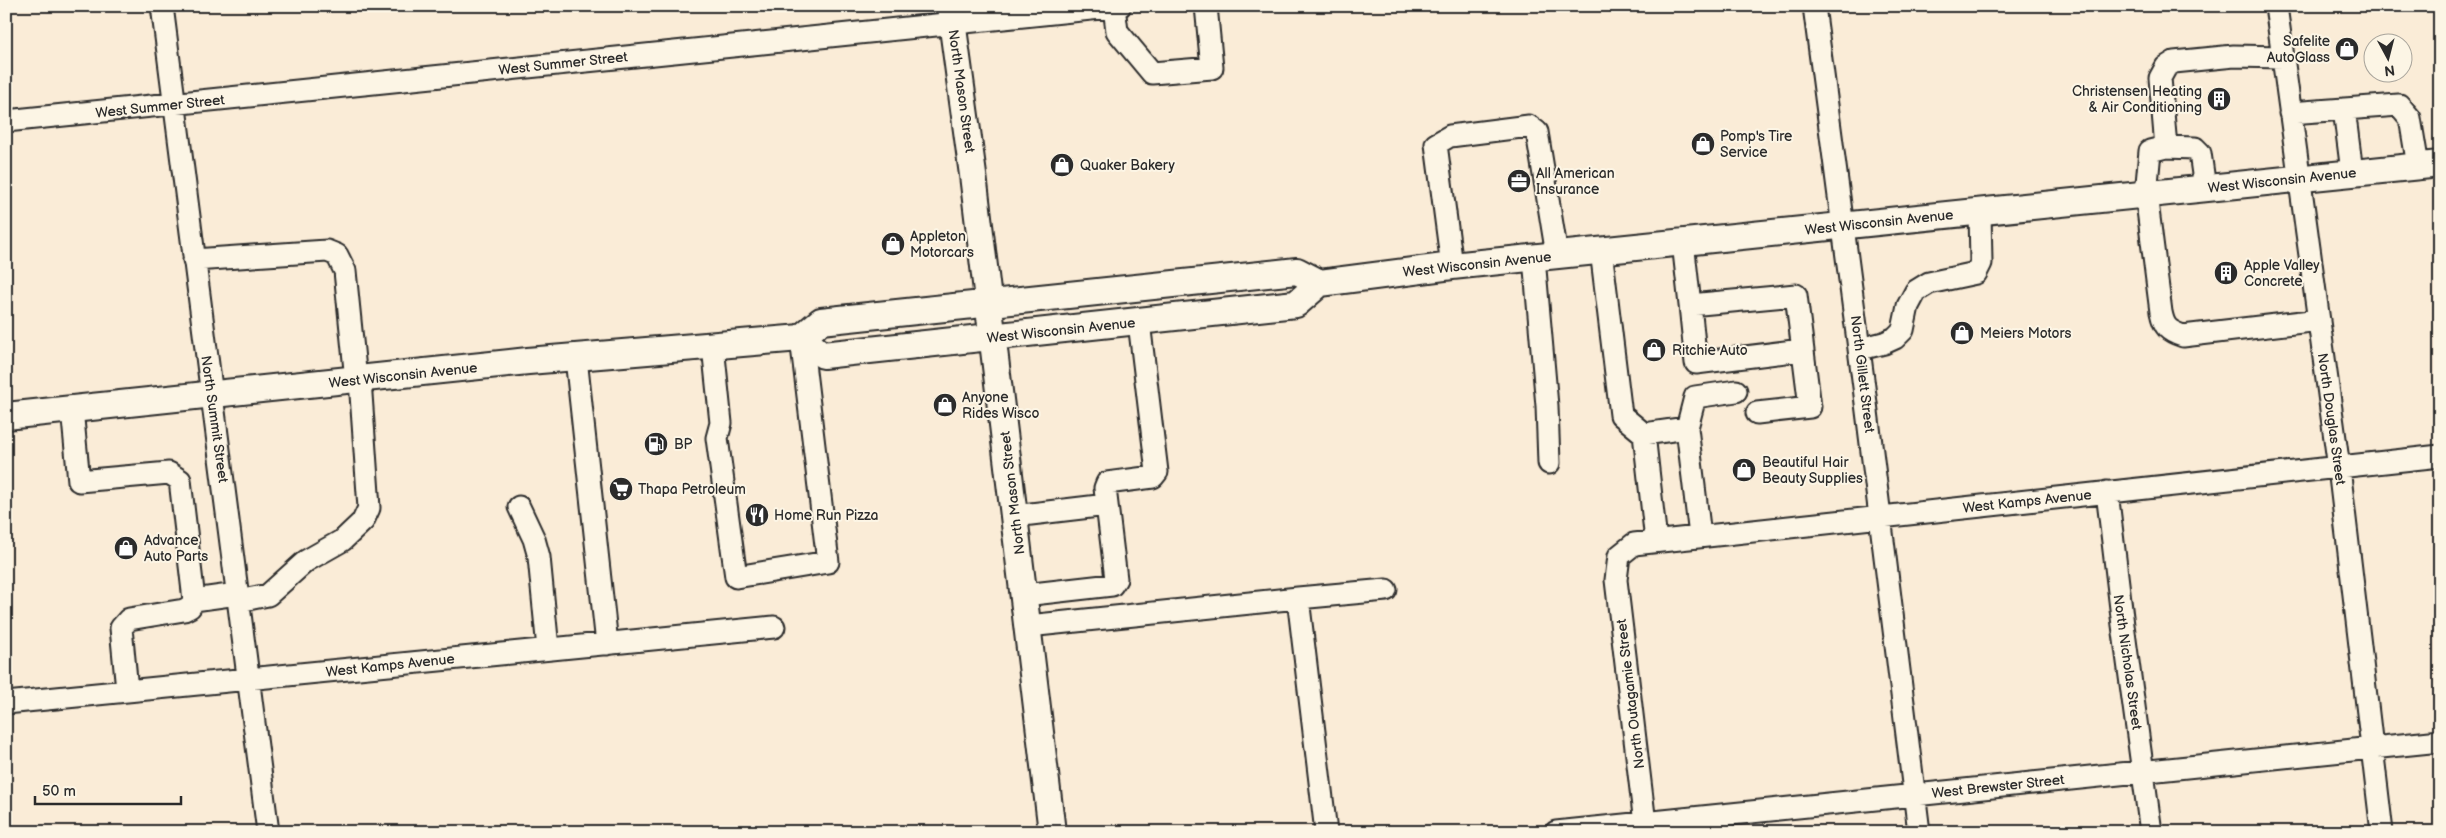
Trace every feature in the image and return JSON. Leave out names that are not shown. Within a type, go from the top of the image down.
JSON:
[{"type":"main road","name":"North Mason Street","points":[[951,15],[989,304],[1052,832]]},
{"type":"main road","name":"West Wisconsin Avenue","points":[[823,355],[1296,304],[1320,283],[1452,266],[2429,165]]},
{"type":"main road","points":[[989,304],[968,322],[843,338],[823,355],[801,338],[821,321],[1296,271],[1320,283]]},
{"type":"main road","points":[[993,337],[1020,320],[1030,317],[1206,296],[1254,276]]},
{"type":"main road","name":"West Wisconsin Avenue","points":[[6,416],[576,358],[801,338]]},
{"type":"street","name":"North Summit Street","points":[[162,6],[268,832]]},
{"type":"street","name":"West Summer Street","points":[[6,121],[175,105],[951,15],[1120,6]]},
{"type":"street","points":[[1114,7],[1117,31],[1152,74],[1212,68],[1206,6]]},
{"type":"street","name":"North Gillett Street","points":[[1814,6],[1860,349],[1919,832]]},
{"type":"street","name":"North Douglas Street","points":[[2276,6],[2339,468],[2382,832]]},
{"type":"street","points":[[2166,147],[2160,78],[2166,67],[2174,62],[2234,56],[2283,57]]},
{"type":"street","points":[[2290,113],[2399,105],[2410,118],[2429,165]]},
{"type":"street","points":[[2344,109],[2352,172]]},
{"type":"street","points":[[1452,266],[1436,144],[1450,136],[1529,126],[1537,132],[1546,256],[1549,463]]},
{"type":"street","points":[[2205,188],[2200,153],[2195,148],[2166,147],[2150,151],[2146,194],[2163,323],[2171,332],[2183,336],[2319,320]]},
{"type":"street","points":[[1860,349],[1896,338],[1903,330],[1908,306],[1916,291],[1929,283],[1976,272],[1981,263],[1980,211]]},
{"type":"street","points":[[1683,242],[1696,362],[1802,350]]},
{"type":"street","points":[[194,260],[327,250],[337,254],[345,270],[358,380],[369,508],[363,521],[343,540],[306,561],[268,595],[194,600]]},
{"type":"street","points":[[1601,250],[1621,415],[1644,434],[1656,541]]},
{"type":"street","points":[[1690,306],[1796,295],[1810,407],[1758,413]]},
{"type":"street","points":[[1024,595],[1112,585],[1116,579],[1105,488],[1107,482],[1152,477],[1156,472],[1139,322]]},
{"type":"street","points":[[713,346],[721,423],[717,438],[736,577],[828,562],[801,338]]},
{"type":"street","points":[[576,358],[607,644]]},
{"type":"street","points":[[1700,536],[1686,428],[1696,397],[1736,391]]},
{"type":"street","points":[[72,409],[79,481],[169,472],[180,480],[194,600],[190,607],[184,610],[129,619],[125,622],[121,628],[128,690]]},
{"type":"street","points":[[1644,434],[1686,428]]},
{"type":"street","name":"West Kamps Avenue","points":[[1619,556],[1634,544],[1656,541],[2440,456]]},
{"type":"street","name":"North Nicholas Street","points":[[2107,492],[2151,832]]},
{"type":"street","points":[[1014,516],[1107,505]]},
{"type":"street","points":[[519,507],[534,538],[539,557],[548,649]]},
{"type":"street","name":"North Outagamie Street","points":[[1619,556],[1616,580],[1645,827]]},
{"type":"street","points":[[1028,626],[1386,590]]},
{"type":"street","points":[[1298,598],[1326,832]]},
{"type":"street","name":"West Kamps Avenue","points":[[6,703],[774,627]]},
{"type":"street","name":"West Brewster Street","points":[[1556,832],[1645,827],[2144,771],[2440,741]]},
{"type":"place","name":"Safelite AutoGlass","points":[[2347,49]]},
{"type":"place","name":"Christensen Heating & Air Conditioning","points":[[2219,99]]},
{"type":"place","name":"Pomp's Tire Service","points":[[1703,144]]},
{"type":"place","name":"Quaker Bakery","points":[[1062,165]]},
{"type":"place","name":"All American Insurance","points":[[1519,181]]},
{"type":"place","name":"Appleton Motorcars","points":[[893,244]]},
{"type":"place","name":"Apple Valley Concrete","points":[[2226,273]]},
{"type":"place","name":"Meiers Motors","points":[[1962,333]]},
{"type":"place","name":"Ritchie Auto","points":[[1654,350]]},
{"type":"place","name":"Anyone Rides Wisco","points":[[945,405]]},
{"type":"place","name":"BP","points":[[656,444]]},
{"type":"place","name":"Beautiful Hair Beauty Supplies","points":[[1744,470]]},
{"type":"place","name":"Thapa Petroleum","points":[[621,489]]},
{"type":"place","name":"Home Run Pizza","points":[[757,515]]},
{"type":"place","name":"Advance Auto Parts","points":[[126,548]]}]
